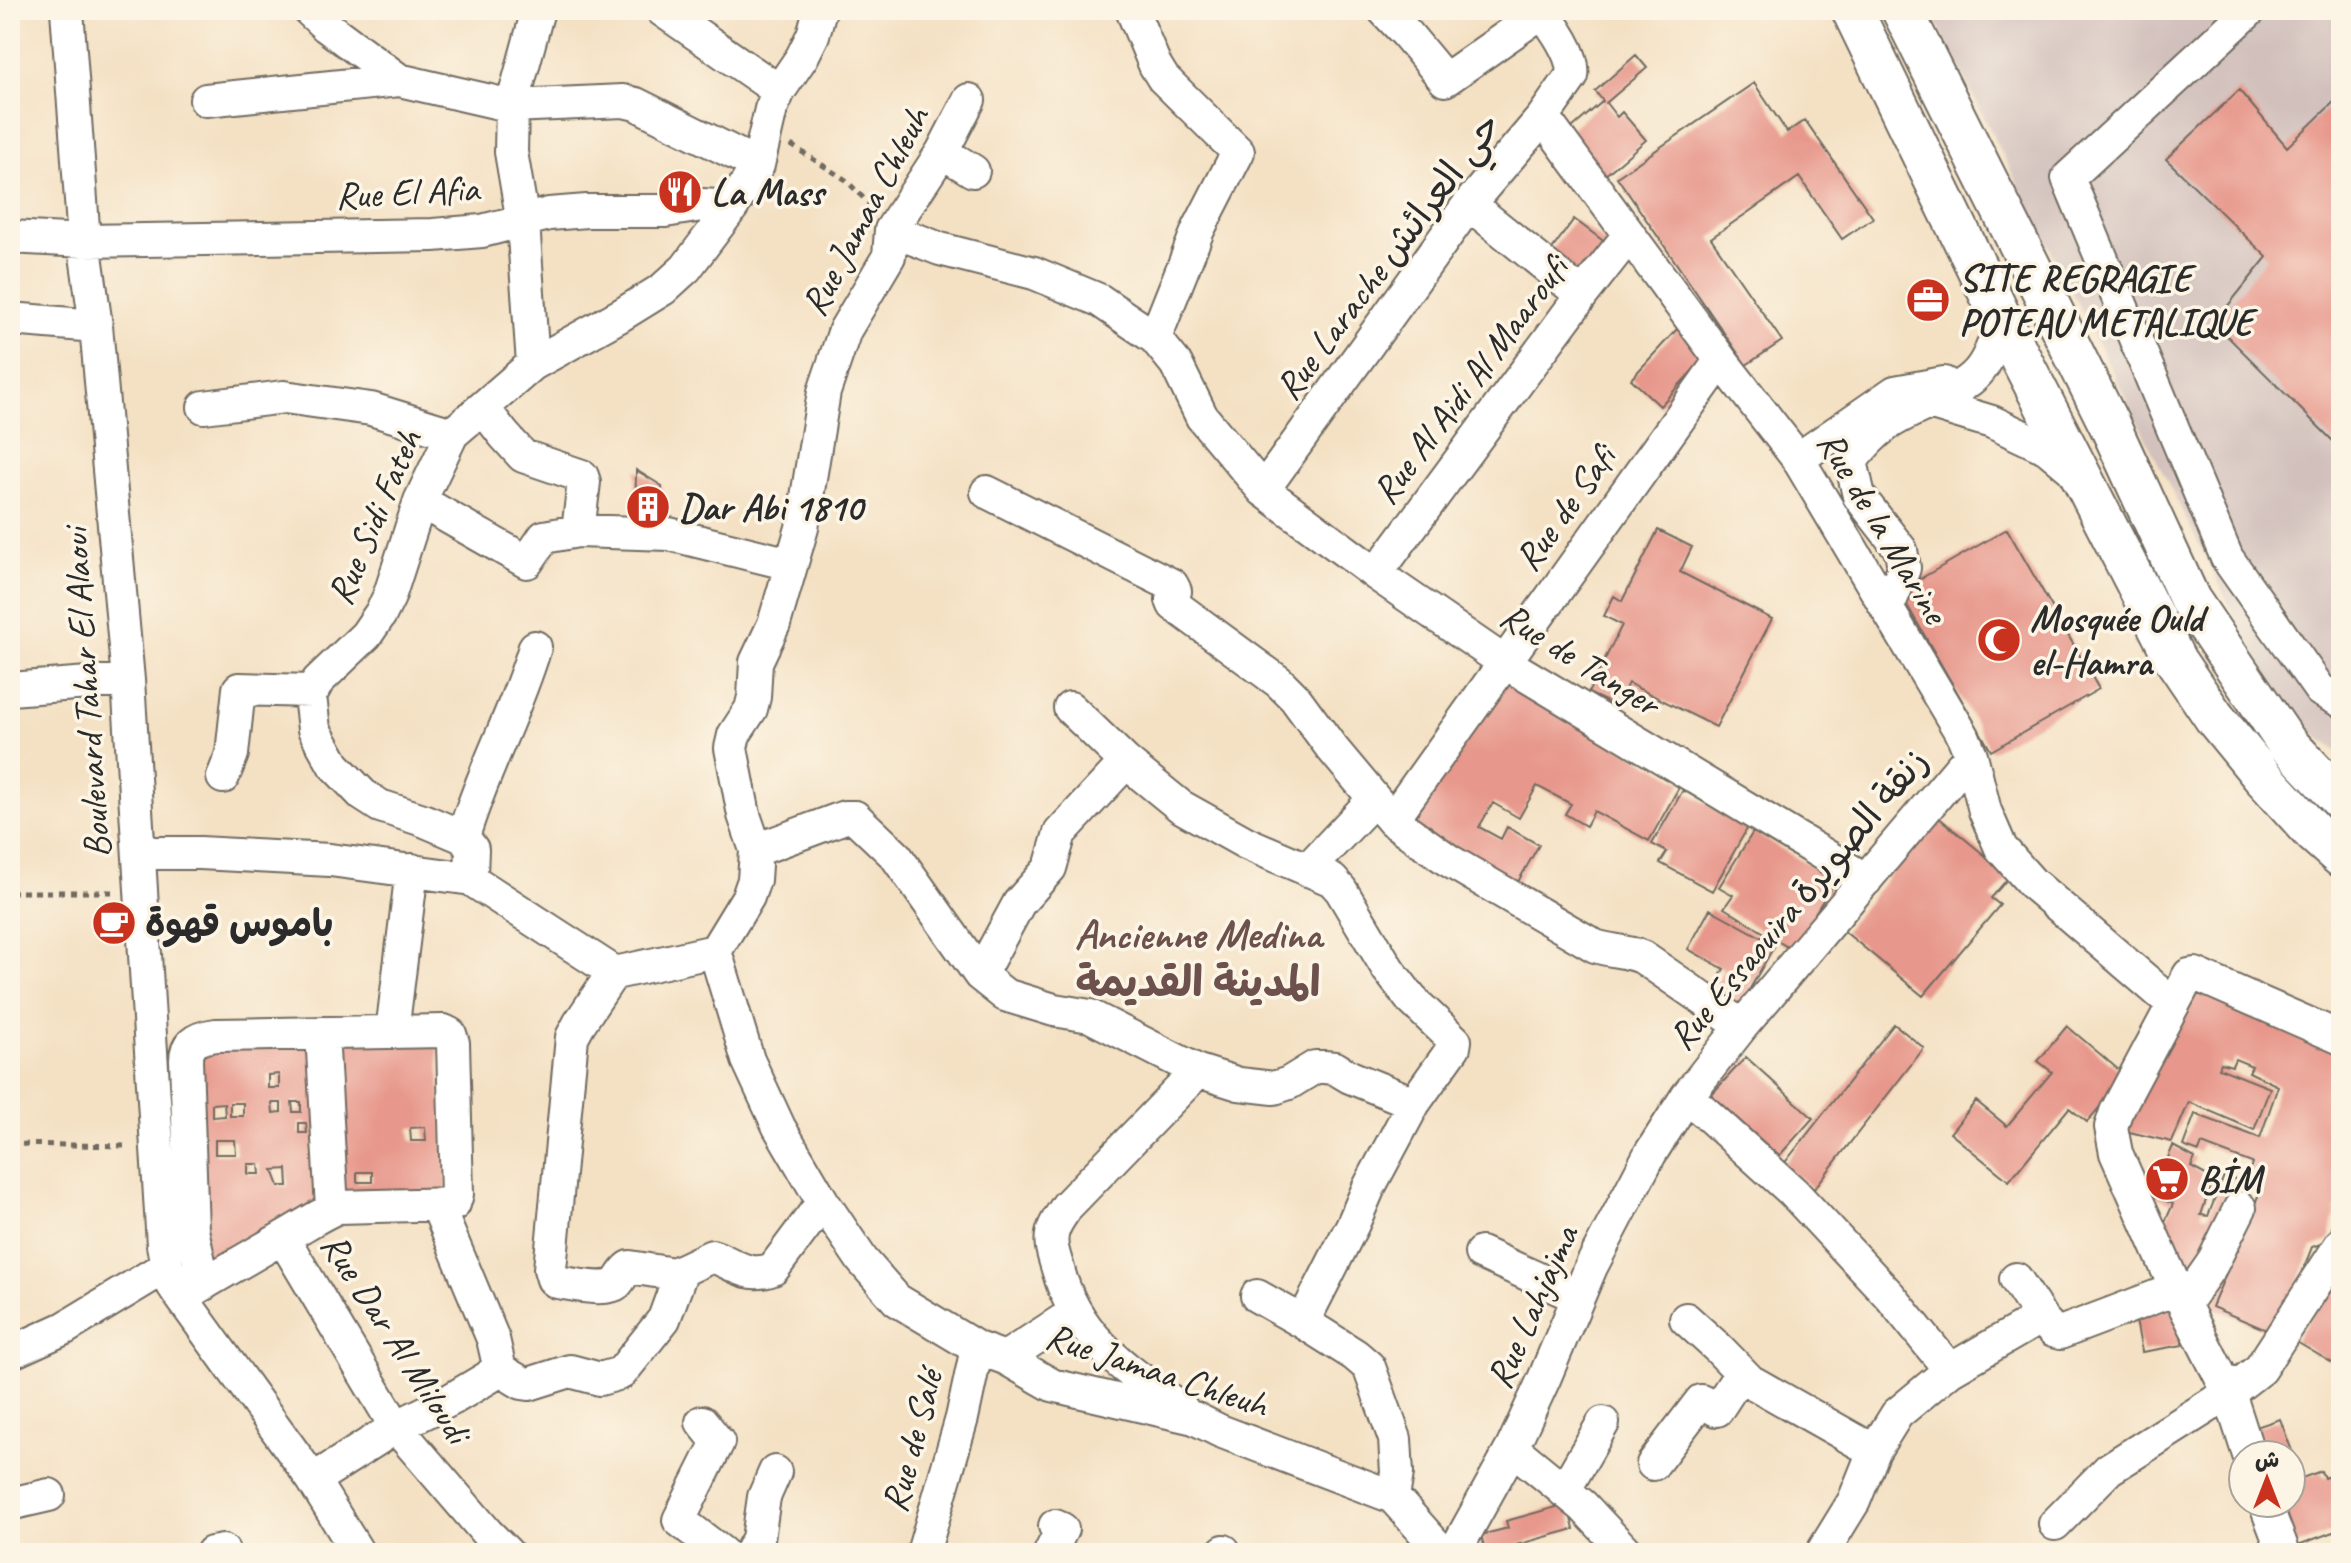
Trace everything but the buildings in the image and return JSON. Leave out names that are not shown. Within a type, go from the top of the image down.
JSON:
[{"type":"main road","points":[[1852,10],[2020,357],[2176,661],[2214,717],[2273,789],[2341,857]]},
{"type":"main road","points":[[1902,10],[2110,426],[2190,600],[2286,742],[2341,800]]},
{"type":"street","name":"Boulevard Tahar El Alaoui","points":[[67,10],[84,241],[96,326],[128,680],[163,1245],[173,1285],[192,1290],[358,1553]]},
{"type":"street","points":[[533,364],[523,222],[511,152],[512,106],[538,10]]},
{"type":"street","points":[[662,10],[779,91]]},
{"type":"street","name":"Rue Sidi Fateh","points":[[312,691],[318,681],[366,635],[381,613],[420,501],[452,434],[533,364],[663,289],[686,268],[732,207],[758,165],[779,91],[802,57],[813,35],[820,10]]},
{"type":"street","points":[[1132,10],[1163,78],[1238,152],[1198,230],[1155,338]]},
{"type":"street","points":[[1384,10],[1445,80],[1541,11]]},
{"type":"street","points":[[2250,10],[2068,178],[2227,558],[2320,690],[2341,701]]},
{"type":"street","name":"Rue Larache حي العرائش","points":[[1263,490],[1469,204],[1543,117],[1572,76],[1572,60],[1552,23],[1541,11]]},
{"type":"street","points":[[323,15],[399,80]]},
{"type":"street","points":[[206,100],[399,80],[512,106],[623,101],[636,104],[758,165]]},
{"type":"street","name":"Rue Jamaa Chleuh","points":[[969,100],[942,152],[891,230],[889,256],[845,330],[824,392],[802,528],[774,624],[756,662],[751,709],[734,735],[731,748],[744,815],[756,850],[754,880],[748,897],[715,951],[748,1060],[779,1127],[823,1202],[862,1260],[897,1300],[1052,1385],[1194,1418],[1220,1431],[1393,1497],[1443,1553]]},
{"type":"street","name":"Rue de la Marine","points":[[1543,117],[1721,360],[1798,459],[1963,736],[1985,811],[2001,848],[2032,883],[2172,1003]]},
{"type":"street","points":[[942,152],[973,171]]},
{"type":"street","points":[[1469,204],[1582,295]]},
{"type":"street","name":"Rue El Afia","points":[[10,237],[84,241],[433,235],[482,231],[549,214],[665,211],[702,205],[732,207]]},
{"type":"street","name":"Rue de Tanger","points":[[891,230],[940,249],[1021,269],[1099,300],[1155,338],[1176,364],[1202,417],[1263,490],[1376,574],[1504,662],[1866,880]]},
{"type":"street","name":"Rue Al Aidi Al Maaroufi","points":[[1376,574],[1629,235]]},
{"type":"street","points":[[10,319],[96,326]]},
{"type":"street","points":[[1887,609],[1904,568],[1901,550],[1859,496],[1851,461],[1869,437],[1894,418],[1954,391],[1981,372],[2002,320]]},
{"type":"street","points":[[1798,459],[1895,392],[1957,381],[2020,357]]},
{"type":"street","name":"Rue de Safi","points":[[1307,870],[1383,810],[1504,662],[1721,360]]},
{"type":"street","points":[[204,407],[284,397],[371,409],[452,434]]},
{"type":"street","points":[[1929,403],[1992,422],[2047,448],[2084,478]]},
{"type":"street","points":[[483,408],[523,456],[582,476],[584,482],[578,531]]},
{"type":"street","points":[[987,492],[1172,585],[1174,605],[1279,682],[1383,810],[1448,860],[1595,946],[1642,957],[1742,1026]]},
{"type":"street","points":[[420,501],[524,562],[529,561],[544,537],[578,531],[669,534],[790,564]]},
{"type":"street","points":[[463,837],[476,794],[518,699],[535,647]]},
{"type":"street","points":[[10,689],[128,680]]},
{"type":"street","points":[[223,777],[232,754],[239,689],[312,691],[314,729],[334,765],[363,795],[380,806],[463,837],[472,849],[472,879]]},
{"type":"street","points":[[1070,708],[1126,762],[1180,806],[1246,843],[1325,875],[1341,890],[1388,969],[1411,999],[1455,1041],[1454,1047],[1414,1103],[1303,1322]]},
{"type":"street","name":"Rue Essaouira زنقة الصويرة","points":[[1687,1096],[1742,1026],[1971,755]]},
{"type":"street","points":[[980,975],[1019,903],[1052,864],[1060,833],[1126,762]]},
{"type":"street","points":[[756,850],[845,817],[855,817],[896,856],[980,975],[1005,995],[1054,1010],[1090,1016],[1198,1071],[1239,1084],[1274,1088],[1315,1067],[1335,1068],[1414,1103]]},
{"type":"street","points":[[140,853],[330,860],[472,879],[615,973]]},
{"type":"street","points":[[392,1032],[412,870]]},
{"type":"street","points":[[715,951],[615,973],[572,1037],[551,1275],[557,1282],[599,1287],[616,1284],[630,1267],[669,1274],[712,1256],[757,1274],[773,1269],[823,1202]]},
{"type":"street","points":[[2244,1439],[2229,1393],[2180,1296],[2116,1153],[2111,1127],[2172,1003],[2186,977],[2193,974],[2341,1038]]},
{"type":"street","points":[[444,1031],[452,1036],[457,1194],[454,1204],[332,1209],[192,1290],[187,1049],[196,1040],[208,1036],[392,1032],[444,1031]]},
{"type":"street","points":[[322,1033],[332,1209]]},
{"type":"street","points":[[1194,1418],[1121,1366],[1091,1336],[1074,1313],[1051,1245],[1054,1229],[1067,1206],[1198,1071]]},
{"type":"street","points":[[1687,1096],[1793,1192],[1890,1296],[1950,1370]]},
{"type":"street","name":"Rue Lahjajma","points":[[1454,1553],[1512,1448],[1591,1267],[1650,1154],[1687,1096]]},
{"type":"street","points":[[437,1205],[495,1354],[522,1383],[529,1384],[570,1371],[600,1379],[621,1373],[664,1319],[682,1270]]},
{"type":"street","points":[[2016,1279],[2042,1319],[2053,1331],[2060,1333],[2180,1296],[2212,1264],[2240,1208]]},
{"type":"street","name":"Rue Dar Al Miloudi","points":[[283,1238],[396,1427],[507,1553]]},
{"type":"street","points":[[2055,1524],[2109,1469],[2229,1393],[2260,1369],[2341,1244]]},
{"type":"street","points":[[1481,1253],[1578,1297]]},
{"type":"street","points":[[10,1353],[65,1328],[167,1266]]},
{"type":"street","points":[[1257,1296],[1303,1322],[1369,1367],[1395,1439],[1397,1473],[1393,1497]]},
{"type":"street","points":[[991,1353],[1074,1313]]},
{"type":"street","points":[[1686,1319],[1741,1373],[1762,1388],[1874,1451]]},
{"type":"street","points":[[1822,1553],[1854,1501],[1874,1451],[1897,1414],[1950,1370],[2042,1319]]},
{"type":"street","name":"Rue de Salé","points":[[923,1553],[962,1418],[991,1353]]},
{"type":"street","points":[[313,1480],[396,1427],[489,1377],[495,1354]]},
{"type":"street","points":[[1653,1464],[1701,1401],[1717,1410],[1741,1373]]},
{"type":"street","points":[[702,1422],[718,1442],[679,1520],[722,1553]]},
{"type":"street","points":[[1564,1491],[1603,1423]]},
{"type":"street","points":[[1512,1448],[1583,1506],[1627,1553]]},
{"type":"street","points":[[750,1553],[758,1539],[764,1497],[775,1472]]},
{"type":"street","points":[[10,1504],[49,1495]]},
{"type":"street","points":[[2271,1519],[2284,1553]]},
{"type":"path","points":[[765,133],[806,154],[846,180],[891,230]]},
{"type":"path","points":[[10,892],[141,892]]},
{"type":"path","points":[[10,1144],[156,1146]]},
{"type":"shaded area","points":[[1930,10],[2341,10],[2341,754],[2283,711]]},
{"type":"place","name":"La Mass","points":[[680,192]]},
{"type":"place","name":"SITE REGRAGIE POTEAU METALIQUE","points":[[1928,300]]},
{"type":"place","name":"Dar Abi 1810","points":[[648,507]]},
{"type":"place","name":"Mosquée Ould el-Hamra","points":[[1999,640]]},
{"type":"place","name":"باموس قهوة","points":[[114,923]]},
{"type":"place","name":"BİM","points":[[2167,1179]]},
{"type":"district","name":"Ancienne Medina المدينة القديمة","points":[[1198,958]]}]
